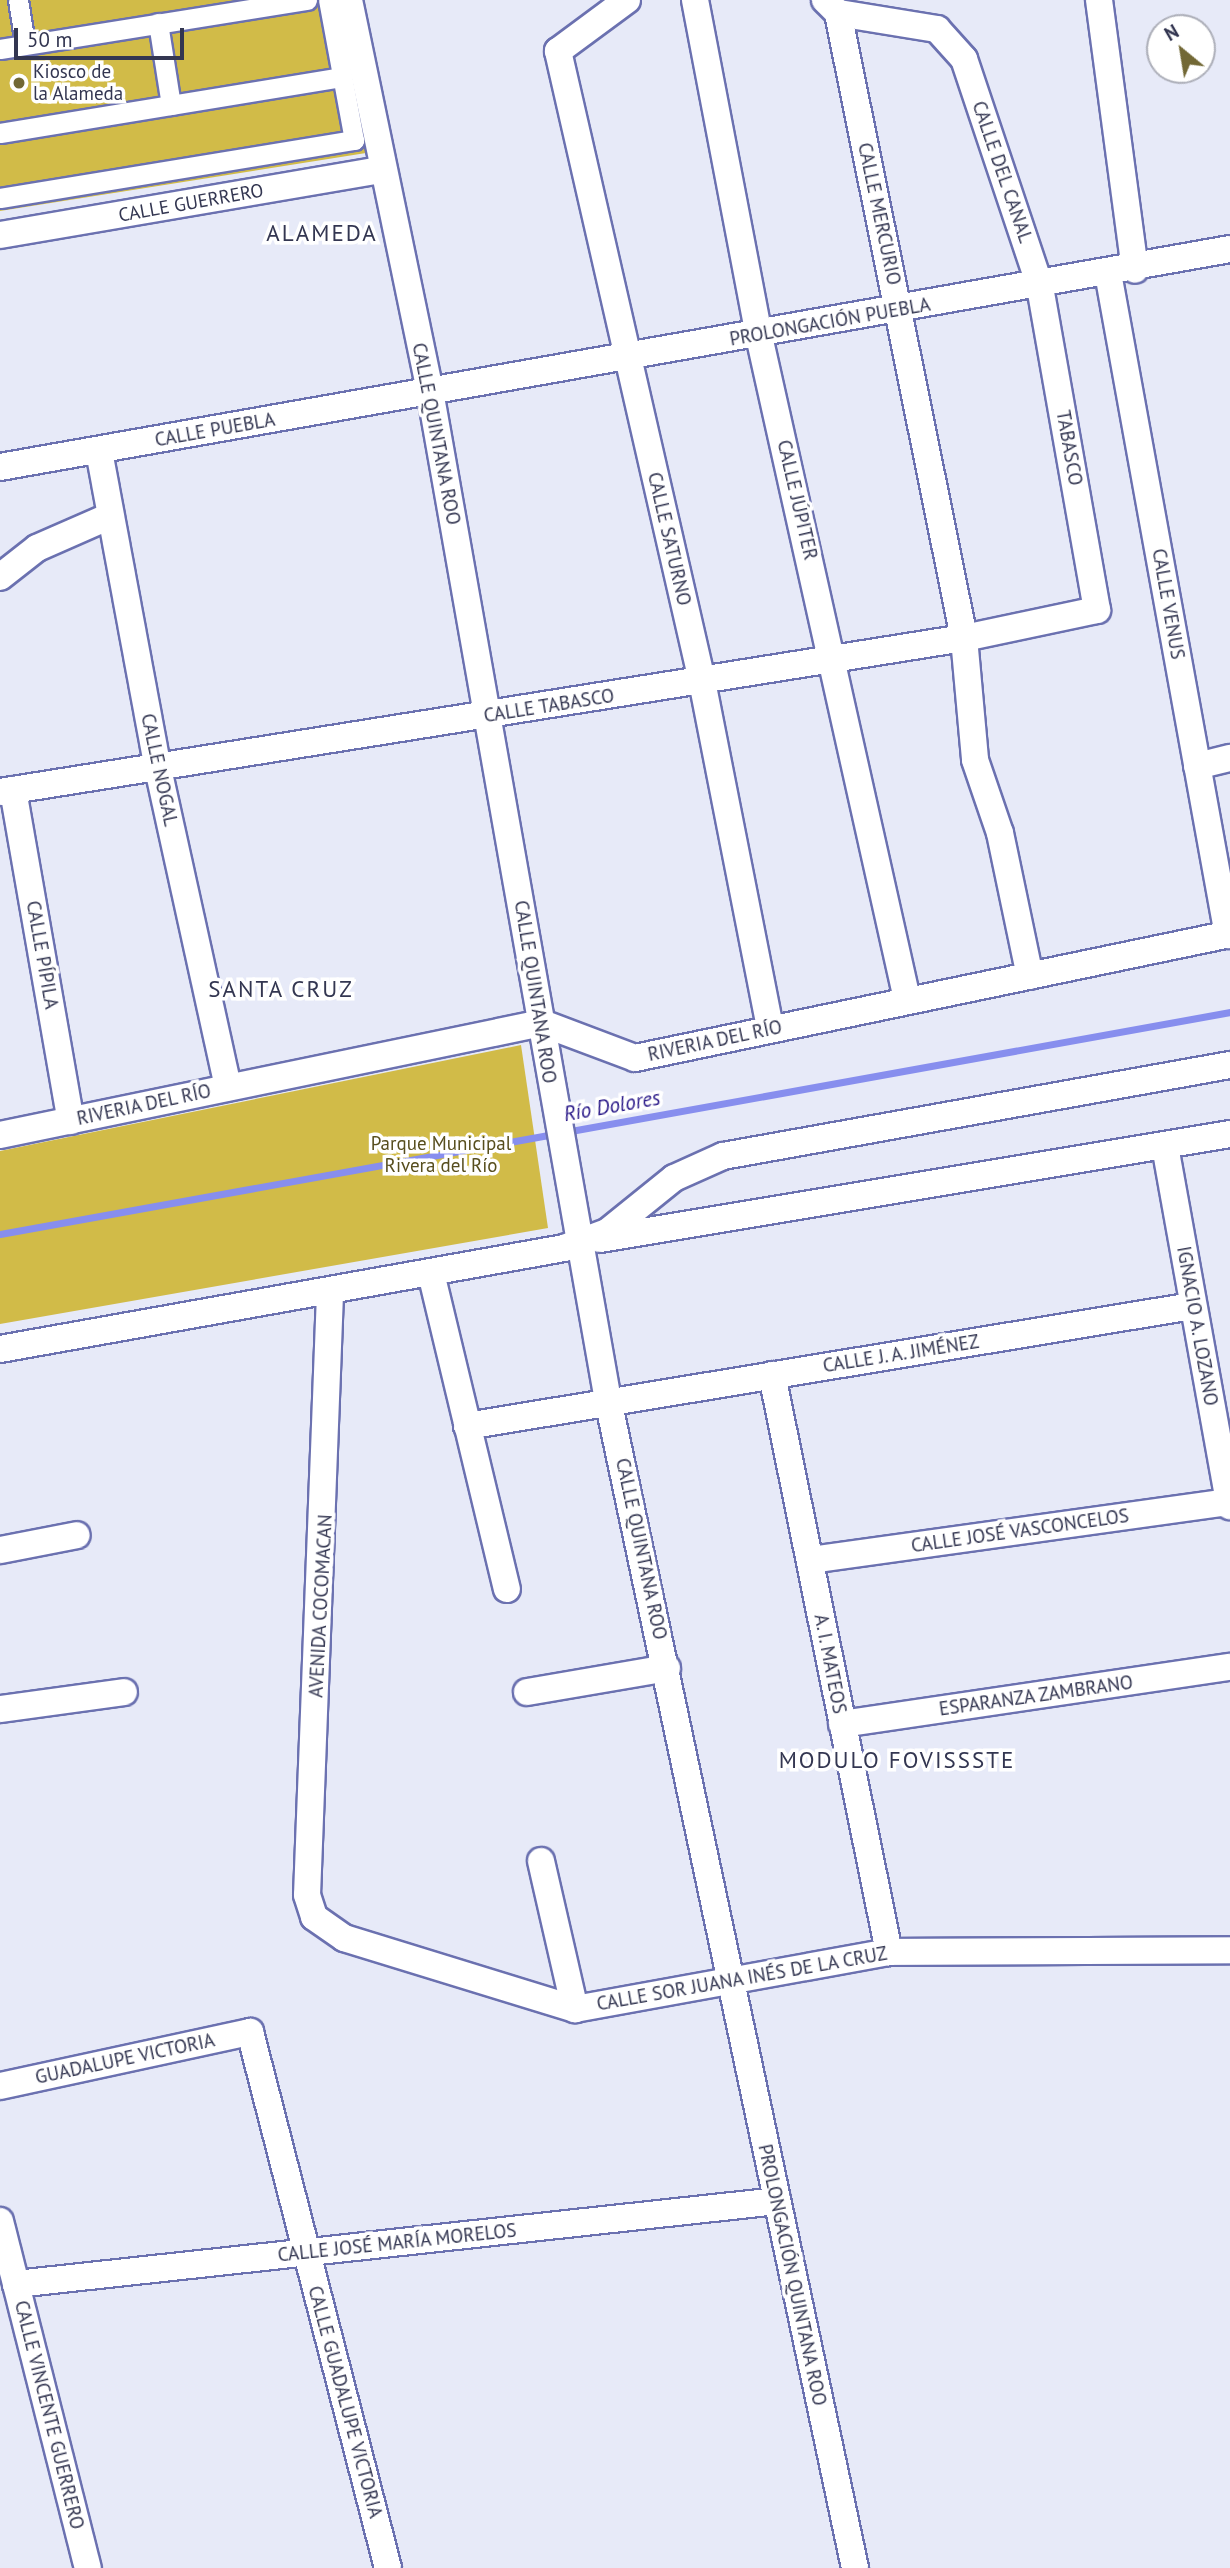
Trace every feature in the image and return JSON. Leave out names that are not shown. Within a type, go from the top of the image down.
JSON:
[{"type":"street","points":[[18,0],[25,44]]},
{"type":"street","points":[[0,46],[158,23],[230,6],[307,0]]},
{"type":"street","points":[[0,198],[355,140],[328,0]]},
{"type":"street","name":"CALLE QUINTANA ROO","points":[[349,0],[381,170],[430,391],[542,1023],[545,1066],[582,1242],[608,1400],[667,1668],[727,1983]]},
{"type":"street","name":"CALLE SATURNO","points":[[627,0],[558,51],[702,681],[770,1029]]},
{"type":"street","name":"CALLE JÚPITER","points":[[695,0],[759,336],[834,659],[907,999]]},
{"type":"street","points":[[1099,0],[1135,270]]},
{"type":"street","name":"CALLE DEL CANAL","points":[[831,7],[937,29],[964,59],[1040,286]]},
{"type":"street","name":"CALLE MERCURIO","points":[[831,7],[899,310],[964,638],[975,760],[1000,833],[1030,976]]},
{"type":"street","points":[[158,23],[171,105]]},
{"type":"street","points":[[0,133],[342,77]]},
{"type":"street","name":"CALLE GUERRERO","points":[[0,235],[381,170]]},
{"type":"street","name":"PROLONGACIÓN PUEBLA","points":[[430,391],[1135,270],[1230,249]]},
{"type":"street","name":"CALLE VENUS","points":[[1108,273],[1229,934]]},
{"type":"street","name":"TABASCO","points":[[1040,286],[1097,610]]},
{"type":"street","name":"CALLE PUEBLA","points":[[0,467],[430,391]]},
{"type":"street","name":"CALLE NOGAL","points":[[100,451],[157,764],[228,1087]]},
{"type":"street","points":[[0,577],[37,548],[110,516]]},
{"type":"street","name":"CALLE TABASCO","points":[[6,791],[157,764],[488,717],[964,638],[1097,610]]},
{"type":"street","points":[[1197,766],[1230,758]]},
{"type":"street","name":"CALLE PÍPILA","points":[[6,791],[71,1121]]},
{"type":"street","name":"RIVERIA DEL RÍO","points":[[0,1135],[542,1023],[635,1058],[907,999],[1229,934]]},
{"type":"street","points":[[582,1242],[607,1231],[674,1178],[723,1156],[1230,1065]]},
{"type":"street","points":[[0,1349],[330,1294],[582,1242],[1230,1134]]},
{"type":"street","name":"IGNACIO A. LOZANO","points":[[1165,1146],[1230,1504]]},
{"type":"street","points":[[431,1273],[507,1589]]},
{"type":"street","name":"AVENIDA COCOMACAN","points":[[314,1917],[307,1895],[330,1294]]},
{"type":"street","name":"CALLE J. A. JIMÉNEZ","points":[[467,1426],[608,1400],[1192,1306]]},
{"type":"street","name":"A. I. MATEOS","points":[[772,1375],[889,1952]]},
{"type":"street","name":"CALLE JOSÉ VASCONCELOS","points":[[810,1560],[1230,1504]]},
{"type":"street","points":[[0,1550],[77,1535]]},
{"type":"street","name":"ESPARANZA ZAMBRANO","points":[[842,1724],[1230,1667]]},
{"type":"street","points":[[527,1692],[667,1668]]},
{"type":"street","points":[[0,1709],[124,1692]]},
{"type":"street","points":[[541,1861],[575,2009]]},
{"type":"street","name":"CALLE SOR JUANA INÉS DE LA CRUZ","points":[[314,1917],[344,1938],[575,2009],[889,1952],[1230,1950]]},
{"type":"street","name":"PROLONGACIÓN QUINTANA ROO","points":[[727,1983],[777,2201],[855,2568]]},
{"type":"street","name":"GUADALUPE VICTORIA","points":[[0,2086],[250,2032]]},
{"type":"street","name":"CALLE GUADALUPE VICTORIA","points":[[250,2032],[388,2568]]},
{"type":"street","name":"CALLE JOSÉ MARÍA MORELOS","points":[[16,2284],[777,2201]]},
{"type":"street","name":"CALLE VINCENTE GUERRERO","points":[[0,2221],[89,2568]]},
{"type":"green space","name":"ALAMEDA","points":[[0,0],[338,0],[366,153],[0,211]]},
{"type":"green space","name":"Parque Municipal Rivera del Río","points":[[521,1045],[548,1228],[0,1324],[0,1151]]},
{"type":"waterway","name":"Río Dolores","points":[[0,1234],[1230,1012]]},
{"type":"place","name":"Kiosco de la Alameda","points":[[19,83]]},
{"type":"district","name":"ALAMEDA","points":[[322,233]]},
{"type":"district","name":"SANTA CRUZ","points":[[281,989]]},
{"type":"district","name":"MODULO FOVISSSTE","points":[[897,1760]]}]
